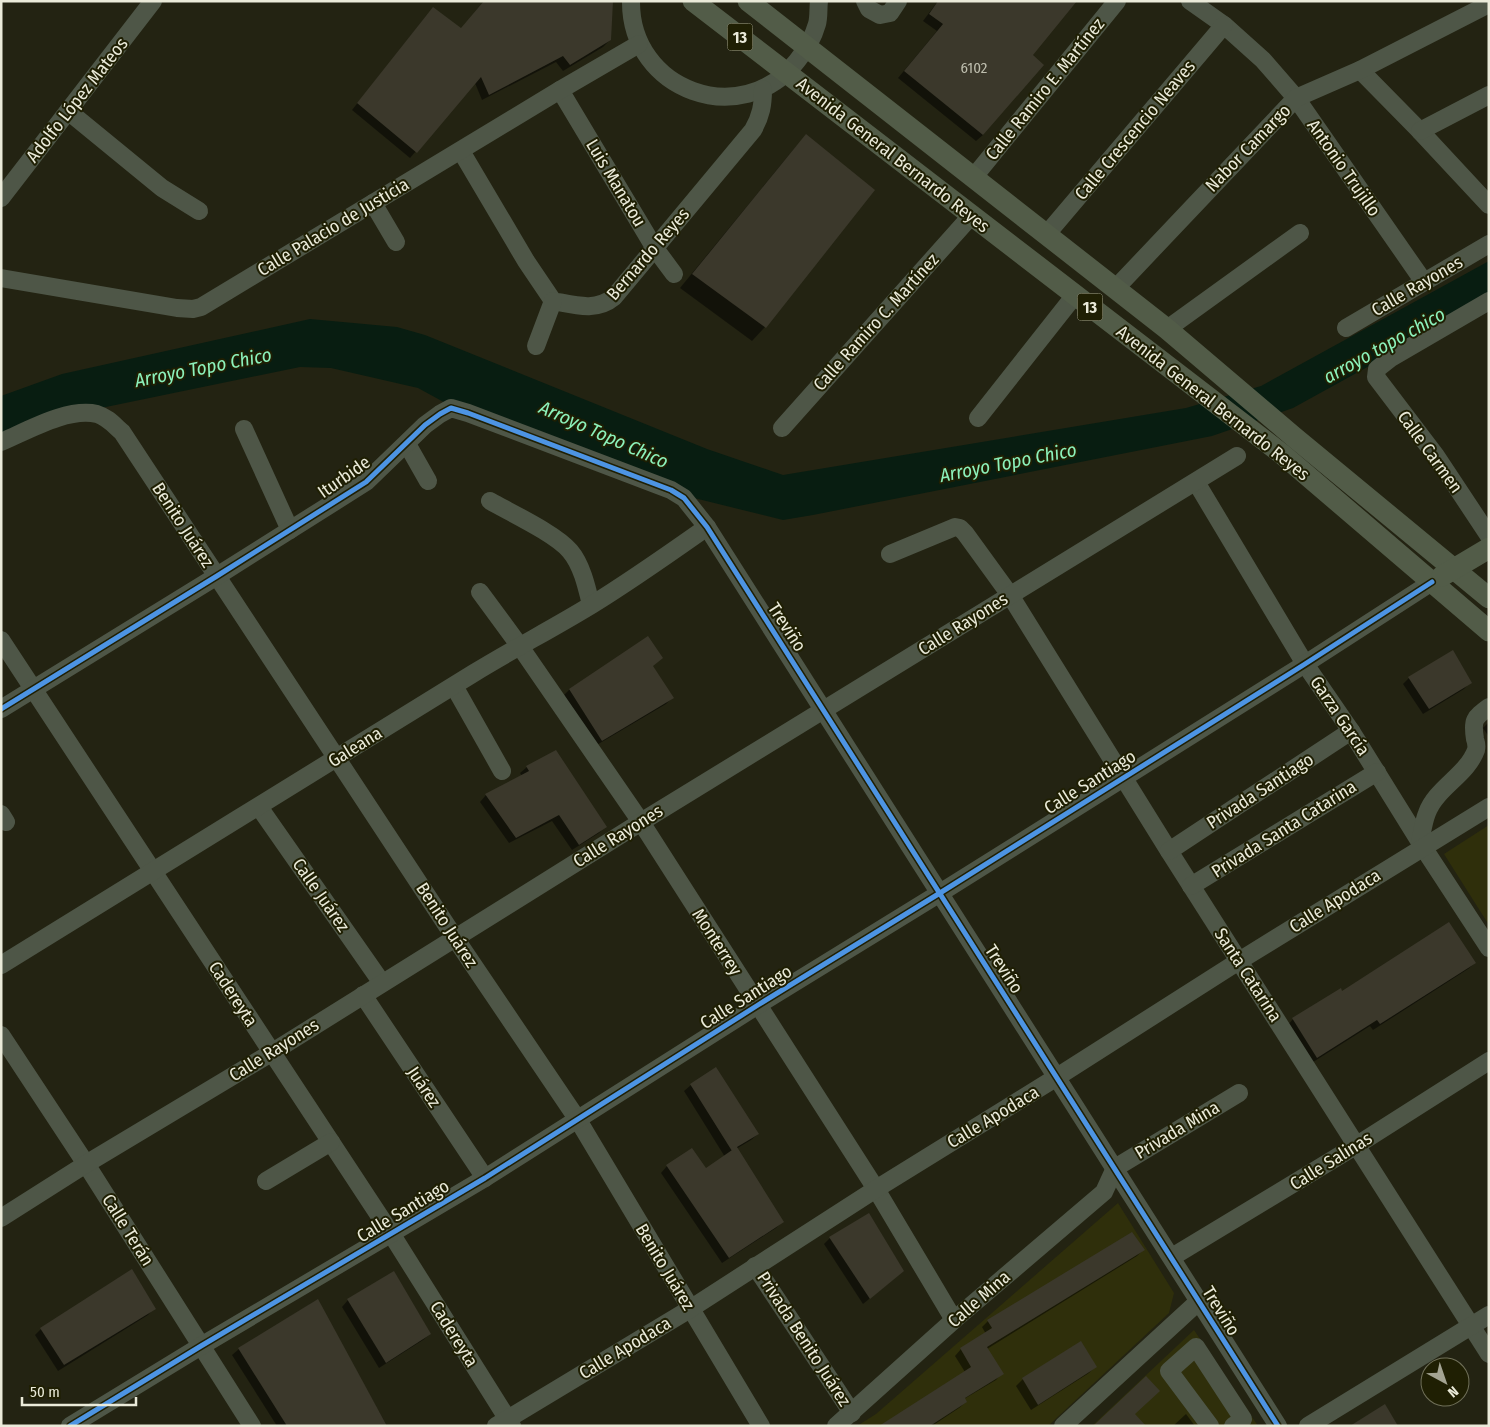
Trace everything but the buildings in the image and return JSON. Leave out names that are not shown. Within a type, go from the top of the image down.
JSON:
[{"type":"main road","name":"Avenida General Bernardo Reyes","points":[[693,1],[1282,454],[1489,631]]},
{"type":"main road","name":"Avenida General Bernardo Reyes","points":[[748,1],[1167,329],[1489,598]]},
{"type":"main road","name":"Calle Santiago","points":[[1432,582],[1489,548]]},
{"type":"street","name":"Adolfo López Mateos","points":[[1,198],[153,1]]},
{"type":"street","name":"Avenida General Bernardo Reyes","points":[[631,1],[631,17],[639,44],[656,68],[678,86],[706,96],[735,97],[763,89],[787,74],[808,48],[817,24],[819,1]]},
{"type":"street","points":[[865,1],[869,9],[880,15],[890,13],[898,1]]},
{"type":"street","name":"Calle Ramiro E. Martínez","points":[[972,178],[1117,1]]},
{"type":"street","name":"Antonio Trujillo","points":[[1190,1],[1224,25],[1263,60],[1296,98],[1424,282]]},
{"type":"street","name":"Nabor Camargo","points":[[1115,289],[1296,98],[1360,70],[1489,4]]},
{"type":"street","name":"Calle Crescencio Neaves","points":[[1046,235],[1224,25]]},
{"type":"street","name":"Calle Palacio de Justicia","points":[[1,278],[177,308],[193,309],[201,307],[639,44]]},
{"type":"street","points":[[1360,70],[1489,205]]},
{"type":"street","name":"Bernardo Reyes","points":[[553,301],[593,307],[607,303],[614,297],[752,130],[759,119],[763,106],[763,89]]},
{"type":"street","name":"Luis Manatou","points":[[560,90],[654,247],[674,274]]},
{"type":"street","points":[[1420,131],[1489,95]]},
{"type":"street","points":[[68,111],[162,188],[199,211]]},
{"type":"street","points":[[461,151],[526,261],[553,301],[536,346]]},
{"type":"street","points":[[373,202],[396,242]]},
{"type":"street","name":"Calle Ramiro C. Martínez","points":[[782,428],[971,216]]},
{"type":"street","points":[[1167,329],[1300,233]]},
{"type":"street","name":"Calle Rayones","points":[[1346,328],[1489,244]]},
{"type":"street","points":[[978,418],[1074,295]]},
{"type":"street","name":"Calle Carmen","points":[[1489,301],[1391,358],[1377,368],[1376,377],[1436,456],[1489,536]]},
{"type":"street","name":"Iturbide","points":[[1,709],[366,482],[425,425],[451,408],[671,490],[684,498],[707,527]]},
{"type":"street","name":"Benito Juárez","points":[[1,442],[50,421],[85,412],[98,415],[110,421],[122,432],[455,938],[578,1120],[761,1426]]},
{"type":"street","points":[[244,430],[290,530]]},
{"type":"street","points":[[407,444],[428,481]]},
{"type":"street","name":"Calle Rayones","points":[[1,1218],[86,1164],[271,1053],[640,822],[1237,456]]},
{"type":"street","name":"Garza García","points":[[1196,482],[1305,664],[1351,731],[1421,845],[1489,948]]},
{"type":"street","points":[[490,501],[554,538],[570,551],[585,580],[592,605]]},
{"type":"street","name":"Galeana","points":[[1,965],[519,645],[592,605],[707,527]]},
{"type":"street","name":"Treviño","points":[[707,527],[1278,1426]]},
{"type":"street","name":"Santa Catarina","points":[[890,554],[955,527],[965,532],[1010,595],[1191,886],[1489,1354]]},
{"type":"street","name":"Calle Santiago","points":[[70,1426],[485,1178],[758,1005],[1305,664],[1432,582]]},
{"type":"street","name":"Monterrey","points":[[480,592],[519,645],[640,822],[876,1189],[954,1320]]},
{"type":"street","name":"Cadereyta","points":[[1,640],[271,1053],[392,1234],[505,1424]]},
{"type":"street","points":[[454,686],[502,771]]},
{"type":"street","points":[[1421,845],[1427,813],[1435,800],[1467,765],[1477,748],[1474,722],[1477,716],[1489,707]]},
{"type":"street","name":"Privada Santiago","points":[[1169,851],[1351,731]]},
{"type":"street","name":"Privada Santa Catarina","points":[[1191,886],[1377,772]]},
{"type":"street","name":"Calle Juárez","points":[[259,807],[382,983]]},
{"type":"street","name":"Calle Apodaca","points":[[505,1424],[690,1309],[876,1189],[1057,1078],[1421,845],[1489,807]]},
{"type":"street","name":"Juárez","points":[[363,995],[485,1178]]},
{"type":"street","name":"Calle Terán","points":[[1,1035],[86,1164],[252,1426]]},
{"type":"street","name":"Calle Salinas","points":[[1172,1257],[1357,1145],[1489,1061]]},
{"type":"street","name":"Privada Mina","points":[[1115,1168],[1239,1093]]},
{"type":"street","points":[[266,1181],[331,1142]]},
{"type":"street","name":"Calle Mina","points":[[836,1426],[954,1320],[1104,1192],[1115,1168]]},
{"type":"street","name":"Privada Benito Juárez","points":[[755,1266],[852,1413]]},
{"type":"street","points":[[1063,1426],[1199,1301]]},
{"type":"street","points":[[1308,1426],[1489,1315]]},
{"type":"street","points":[[1210,1426],[1169,1371],[1196,1347],[1243,1419],[1233,1426]]},
{"type":"shaded area","points":[[1489,825],[1489,925],[1444,854]]},
{"type":"shaded area","points":[[1118,1203],[1174,1293],[1169,1313],[1048,1426],[857,1426],[876,1414]]},
{"type":"shaded area","points":[[1194,1330],[1258,1426],[1092,1426]]},
{"type":"water","points":[[1489,261],[1489,300],[1293,408],[1212,436],[783,520],[682,495],[462,412],[418,388],[331,368],[300,367],[72,414],[1,444],[1,396],[62,374],[310,319],[397,327],[425,335],[707,449],[783,475],[1186,408],[1261,386]]},
{"type":"cycle path","points":[[1,709],[366,482],[425,425],[451,408],[671,490],[684,498],[707,527],[1278,1426]]},
{"type":"cycle path","points":[[70,1426],[485,1178],[758,1005],[1305,664],[1432,582]]},
{"type":"water label","name":"arroyo topo chico","points":[[1384,345]]},
{"type":"water label","name":"Arroyo Topo Chico","points":[[203,367]]},
{"type":"water label","name":"Arroyo Topo Chico","points":[[604,434]]},
{"type":"water label","name":"Arroyo Topo Chico","points":[[1008,462]]}]
